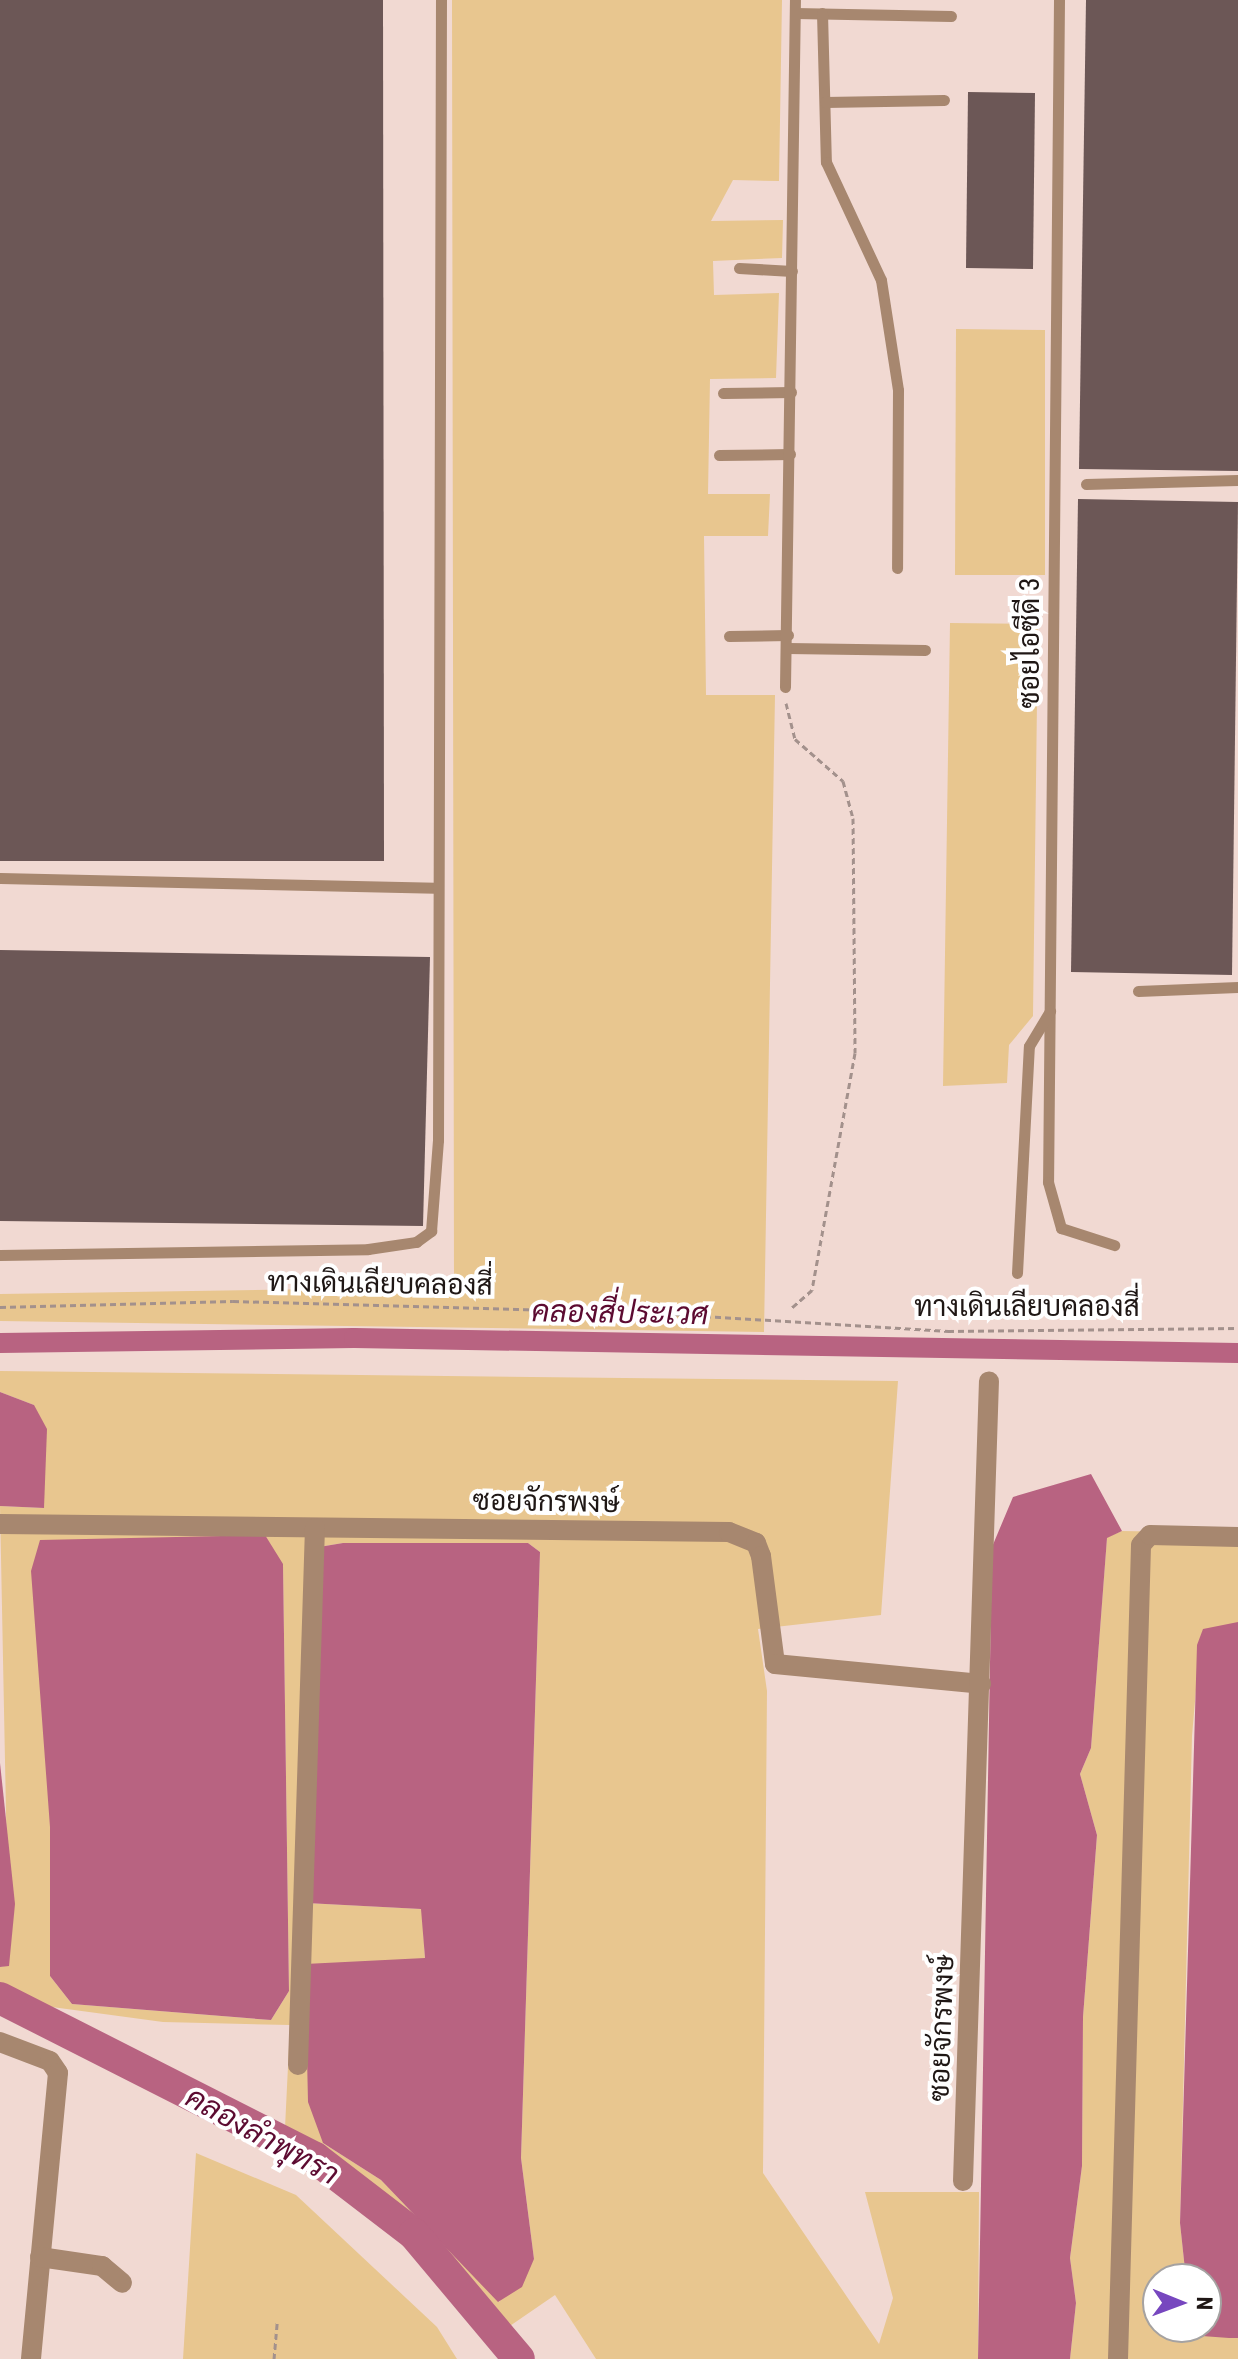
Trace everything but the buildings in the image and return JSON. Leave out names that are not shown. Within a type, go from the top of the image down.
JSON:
[{"type":"street","name":"ซอยจักรพงษ์","points":[[963,2181],[989,1381]]},
{"type":"street","name":"ซอยจักรพงษ์","points":[[0,1524],[729,1532],[756,1543],[761,1556],[775,1664],[981,1684]]},
{"type":"street","points":[[298,2065],[315,1528]]},
{"type":"street","points":[[1118,2359],[1141,1545],[1150,1535],[1238,1537]]},
{"type":"street","points":[[0,2042],[50,2061],[58,2073],[31,2359]]},
{"type":"street","points":[[40,2257],[102,2266],[122,2283]]},
{"type":"lane","points":[[0,1255],[368,1249],[416,1242],[431,1231],[438,1140],[435,888],[441,0]]},
{"type":"lane","name":"ซอยไอซีดี 3","points":[[1059,0],[1048,1182],[1055,1217],[1074,1237],[1114,1245]]},
{"type":"lane","points":[[785,687],[788,648],[795,6],[822,13],[951,16]]},
{"type":"lane","points":[[822,13],[826,162],[881,280],[898,390],[897,568]]},
{"type":"lane","points":[[825,102],[944,100]]},
{"type":"lane","points":[[739,268],[792,271]]},
{"type":"lane","points":[[723,393],[791,392]]},
{"type":"lane","points":[[719,455],[790,454]]},
{"type":"lane","points":[[1086,484],[1238,480]]},
{"type":"lane","points":[[729,636],[788,635]]},
{"type":"lane","points":[[788,648],[925,650]]},
{"type":"lane","points":[[0,878],[435,888]]},
{"type":"lane","points":[[1138,991],[1238,987]]},
{"type":"lane","points":[[1017,1273],[1029,1046],[1051,1011]]},
{"type":"path","points":[[785,687],[795,739],[843,781],[853,818],[855,1038],[812,1290],[790,1309]]},
{"type":"path","name":"ทางเดินเลียบคลองสี่","points":[[0,1307],[233,1301],[655,1313],[948,1331],[1238,1328]]},
{"type":"path","points":[[274,2359],[277,2322]]},
{"type":"shaded area","points":[[452,0],[782,0],[779,181],[733,180],[711,221],[783,220],[782,258],[713,261],[714,295],[779,293],[776,378],[710,379],[708,494],[770,494],[768,536],[704,536],[706,695],[775,695],[764,1332],[0,1321],[0,1294],[454,1287]]},
{"type":"shaded area","points":[[956,329],[1045,330],[1045,575],[955,575]]},
{"type":"shaded area","points":[[950,623],[1038,624],[1033,1016],[1009,1045],[1007,1083],[943,1086]]},
{"type":"shaded area","points":[[0,1371],[898,1381],[881,1615],[758,1629],[767,1691],[763,2173],[879,2344],[893,2298],[865,2192],[979,2192],[978,2359],[596,2359],[555,2295],[507,2328],[361,2179],[285,2128],[290,2025],[163,2022],[52,2007],[0,1990],[0,1967],[9,1965],[0,1506],[44,1508],[34,1405],[0,1392]],"holes":[[[343,1543],[528,1543],[540,1552],[521,2158],[534,2259],[499,2302],[381,2180],[323,2143],[425,1959],[422,1909],[306,1903],[313,1548]],[[283,1564],[289,1991],[271,2020],[72,2004],[50,1976],[50,1827]]]},
{"type":"shaded area","points":[[0,1392],[34,1405],[47,1429],[44,1508],[0,1506]]},
{"type":"shaded area","points":[[1091,1474],[1122,1531],[1107,1538],[1091,1748],[1080,1774],[1097,1835],[1083,2017],[1082,2166],[1070,2258],[1076,2303],[1070,2359],[978,2359],[992,1547],[1013,1497]]},
{"type":"shaded area","points":[[1122,1531],[1238,1533],[1238,1622],[1197,1678],[1192,1736],[1180,2223],[1184,2263],[1142,2263],[1142,2343],[1222,2343],[1222,2336],[1238,2338],[1238,2359],[1070,2359],[1076,2303],[1070,2258],[1082,2166],[1083,2017],[1097,1835],[1080,1774],[1091,1748],[1107,1537]]},
{"type":"shaded area","points":[[265,1535],[283,1564],[289,1991],[271,2020],[72,2004],[50,1976],[50,1827],[31,1571],[40,1540]]},
{"type":"shaded area","points":[[343,1543],[528,1543],[540,1552],[521,2158],[534,2259],[522,2287],[498,2302],[381,2180],[323,2143],[308,2102],[305,1964],[425,1958],[421,1909],[306,1903],[313,1548]]},
{"type":"shaded area","points":[[1238,1622],[1238,2338],[1222,2337],[1222,2263],[1184,2263],[1180,2223],[1197,1645],[1203,1629]]},
{"type":"shaded area","points":[[0,1763],[15,1904],[9,1966],[0,1967]]},
{"type":"shaded area","points":[[196,2153],[296,2195],[437,2327],[457,2359],[183,2359]]},
{"type":"waterway","name":"คลองสี่ประเวศ","points":[[0,1343],[354,1338],[1238,1353]]},
{"type":"waterway","name":"คลองลำพุทรา","points":[[0,1998],[315,2158],[414,2234],[519,2359]]}]
